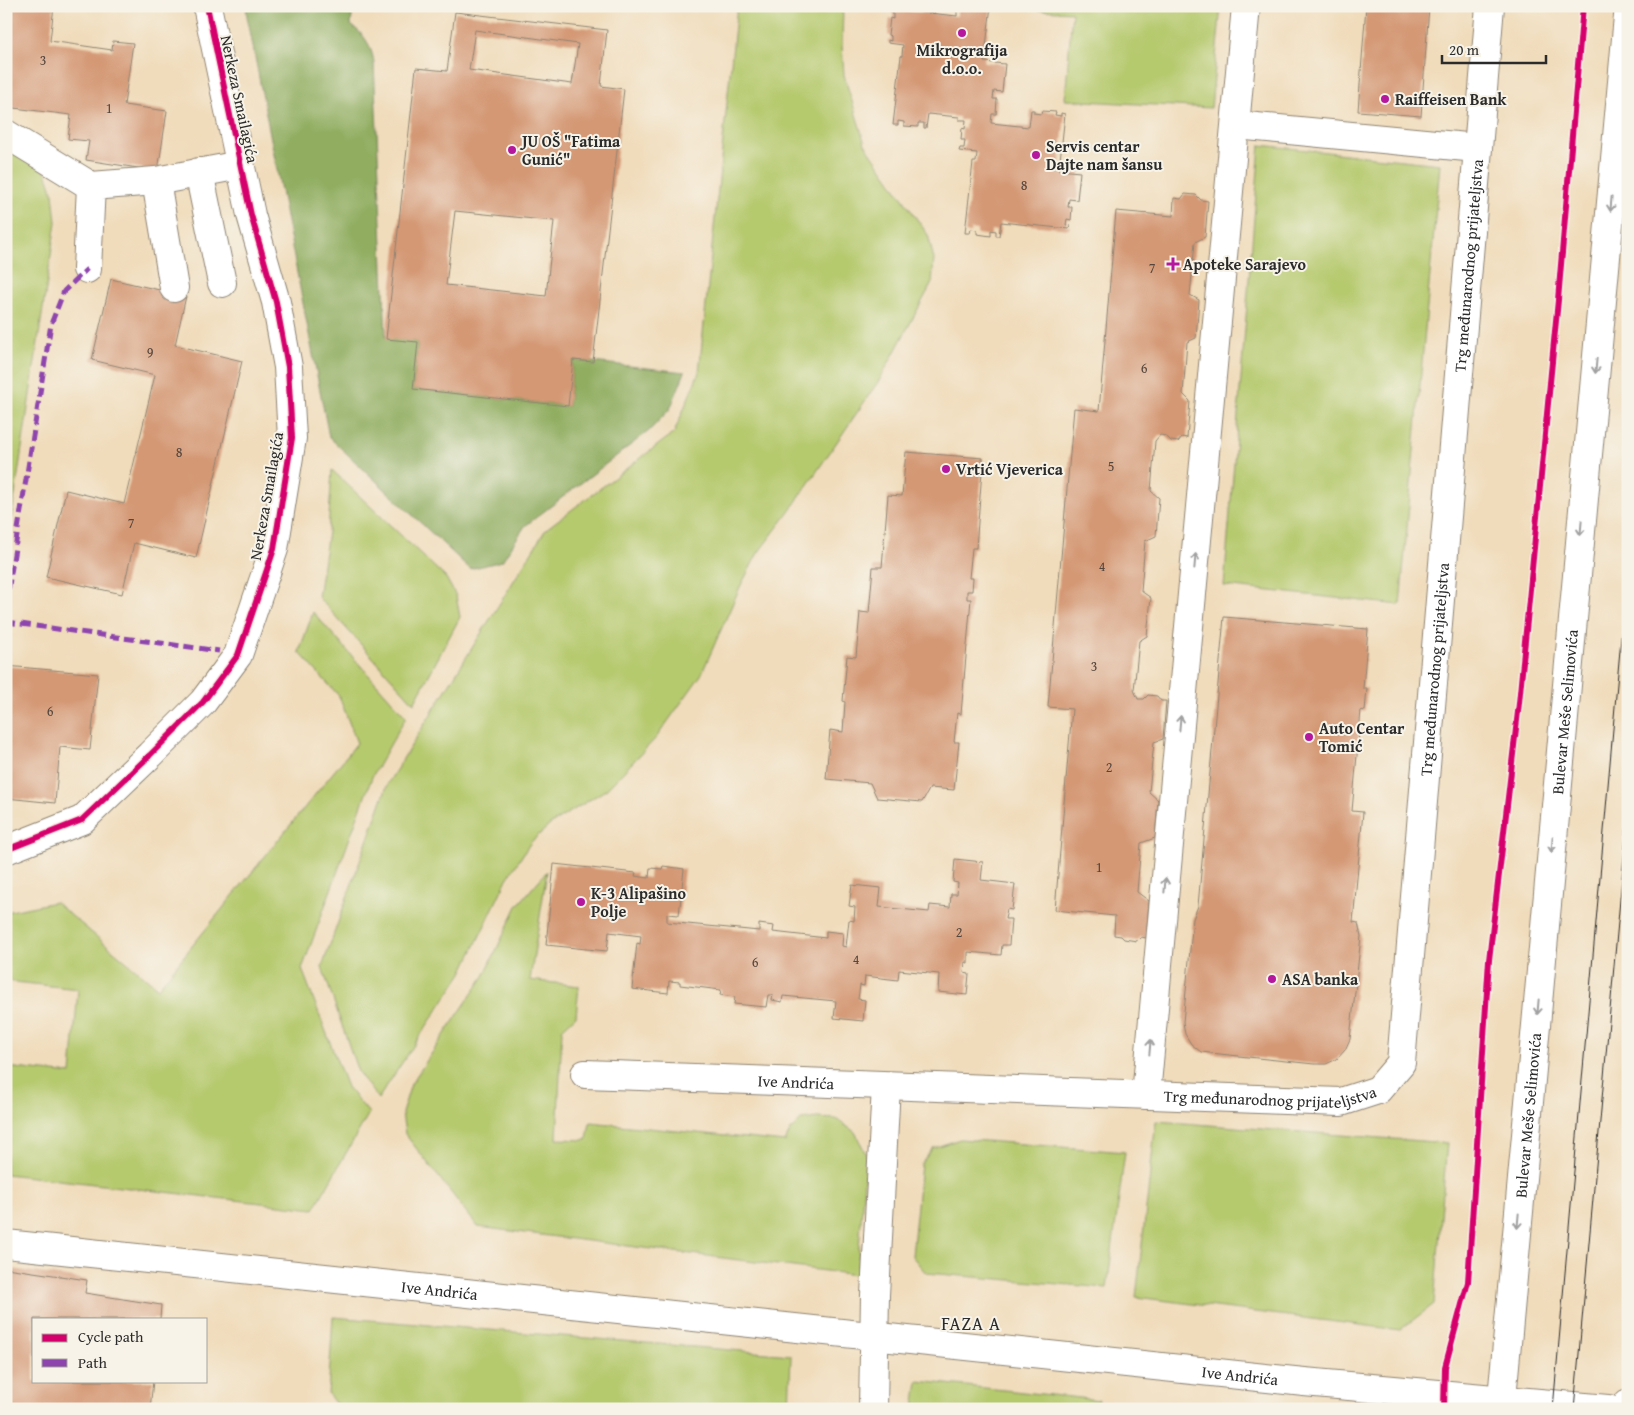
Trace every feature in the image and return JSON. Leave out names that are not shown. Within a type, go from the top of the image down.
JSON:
[{"type":"main road","name":"Nerkeza Smailagića","points":[[6,850],[82,820],[150,756],[202,702],[238,655],[274,549],[292,438],[288,367],[276,302],[251,216],[207,6]]},
{"type":"main road","name":"Trg međunarodnog prijateljstva","points":[[1146,1095],[1246,6]]},
{"type":"main road","name":"Trg međunarodnog prijateljstva","points":[[1028,1091],[1341,1102],[1378,1090],[1401,1063],[1490,6]]},
{"type":"main road","name":"Bulevar Meše Selimovića","points":[[1501,1404],[1628,16]]},
{"type":"main road","points":[[1236,125],[1477,148]]},
{"type":"main road","points":[[6,134],[91,186],[156,181],[240,165]]},
{"type":"main road","points":[[199,172],[222,283]]},
{"type":"main road","points":[[156,181],[174,288]]},
{"type":"main road","points":[[87,269],[91,186]]},
{"type":"main road","name":"Ive Andrića","points":[[585,1074],[1028,1091]]},
{"type":"main road","points":[[873,1409],[874,1336],[886,1086]]},
{"type":"main road","name":"Ive Andrića","points":[[6,1244],[1501,1404],[1608,1409]]},
{"type":"main road","points":[[1627,1409],[1628,1403]]},
{"type":"green space","points":[[246,6],[353,6],[351,25],[367,41],[374,62],[386,338],[418,342],[413,389],[568,406],[573,360],[685,372],[670,409],[649,431],[525,526],[502,561],[470,569],[329,437]]},
{"type":"green space","points":[[737,6],[843,6],[842,45],[844,75],[865,144],[928,235],[934,259],[932,283],[880,379],[789,512],[758,553],[740,587],[701,675],[656,738],[607,789],[551,824],[531,842],[507,879],[462,973],[378,1099],[358,1072],[322,967],[388,783],[546,529],[674,433],[699,372]]},
{"type":"green space","points":[[983,6],[1221,6],[1211,108],[1065,100],[1072,12]]},
{"type":"green space","points":[[6,144],[43,164],[53,193],[56,222],[6,554]]},
{"type":"green space","points":[[1260,145],[1440,164],[1400,605],[1224,586]]},
{"type":"green space","points":[[332,470],[446,578],[456,596],[460,617],[414,703],[318,597],[328,532]]},
{"type":"green space","points":[[313,612],[406,717],[372,777],[302,969],[347,1087],[369,1113],[314,1209],[6,1174],[6,1067],[71,1074],[78,989],[6,981],[6,912],[55,902],[158,988],[357,743],[339,696],[299,652]]},
{"type":"green space","points":[[547,871],[530,980],[579,986],[576,1016],[562,1029],[557,1139],[587,1140],[590,1122],[785,1142],[790,1131],[801,1120],[818,1118],[836,1119],[855,1132],[866,1154],[857,1275],[478,1227],[405,1134],[402,1113],[411,1084],[484,976],[517,906]]},
{"type":"green space","points":[[1156,1121],[1447,1143],[1434,1304],[1400,1330],[1136,1297]]},
{"type":"green space","points":[[960,1139],[1125,1152],[1107,1288],[926,1273],[912,1256],[921,1164],[933,1148]]},
{"type":"green space","points":[[333,1317],[791,1355],[789,1409],[340,1409],[328,1394]]},
{"type":"green space","points":[[918,1381],[1099,1400],[1098,1409],[914,1409]]},
{"type":"building","points":[[6,6],[54,6],[50,41],[112,50],[113,41],[133,43],[124,105],[167,111],[158,171],[86,160],[89,141],[68,139],[71,115],[6,107],[8,73],[6,73]]},
{"type":"building","points":[[957,6],[980,6],[980,8],[986,9],[986,6],[991,6],[984,62],[1005,64],[1002,92],[994,91],[993,99],[997,99],[996,114],[992,114],[991,123],[1029,127],[1031,110],[1034,110],[1034,113],[1041,114],[1042,111],[1056,112],[1055,115],[1061,116],[1061,113],[1065,114],[1059,170],[1080,172],[1077,200],[1069,199],[1068,207],[1072,207],[1071,220],[1067,219],[1066,225],[1070,226],[1069,229],[1001,222],[999,236],[996,236],[996,231],[991,230],[991,236],[977,234],[977,230],[971,229],[970,233],[965,233],[973,162],[976,162],[977,153],[959,151],[960,148],[964,148],[965,140],[961,140],[962,128],[965,129],[966,120],[959,120],[959,117],[928,114],[926,128],[924,128],[924,123],[918,123],[918,127],[904,126],[904,122],[898,121],[898,125],[893,125],[903,45],[888,43],[888,40],[891,41],[891,36],[888,35],[890,18],[893,19],[891,9],[957,16]]},
{"type":"building","points":[[1366,6],[1429,6],[1421,116],[1358,111]]},
{"type":"building","name":"JU OŠ \"Fatima Gunić\"","points":[[455,12],[607,30],[601,86],[624,89],[593,362],[573,360],[568,406],[413,389],[418,342],[386,339],[416,68],[447,71]],"holes":[[[475,30],[578,44],[572,84],[469,70]],[[455,211],[554,221],[546,296],[446,285]]]},
{"type":"building","points":[[1185,194],[1196,195],[1201,200],[1208,201],[1205,237],[1195,242],[1190,295],[1199,300],[1196,338],[1187,342],[1183,394],[1190,401],[1187,438],[1182,437],[1178,442],[1171,441],[1166,436],[1160,435],[1155,441],[1151,491],[1159,498],[1156,536],[1145,541],[1141,591],[1151,598],[1147,636],[1139,641],[1134,690],[1138,699],[1144,699],[1148,695],[1157,696],[1161,701],[1166,701],[1163,739],[1154,742],[1149,792],[1158,800],[1155,838],[1141,843],[1137,892],[1149,901],[1146,938],[1141,937],[1137,941],[1114,935],[1115,916],[1055,910],[1072,709],[1048,707],[1074,408],[1099,411],[1116,211],[1173,216],[1174,198],[1181,199]]},
{"type":"building","points":[[111,279],[186,296],[175,345],[242,361],[196,558],[134,543],[122,594],[46,577],[66,490],[124,504],[155,375],[92,360]]},
{"type":"building","points":[[906,452],[983,458],[976,548],[972,548],[969,578],[973,578],[972,591],[967,591],[967,599],[971,599],[961,714],[957,713],[954,742],[959,742],[954,790],[930,788],[922,802],[877,798],[870,783],[826,779],[830,730],[843,732],[845,702],[843,701],[847,656],[856,657],[860,612],[869,613],[873,567],[882,567],[888,495],[902,496]]},
{"type":"building","points":[[1224,617],[1368,629],[1363,688],[1367,688],[1365,711],[1361,710],[1352,811],[1363,812],[1353,922],[1358,923],[1361,936],[1350,1039],[1345,1050],[1337,1059],[1326,1064],[1201,1052],[1191,1044],[1185,1034],[1183,1022],[1193,919],[1198,906]]},
{"type":"building","points":[[6,666],[98,674],[90,750],[60,747],[55,803],[6,798]]},
{"type":"building","points":[[955,859],[983,862],[981,880],[1015,884],[1012,910],[1007,909],[1005,919],[1011,919],[1009,945],[1002,945],[1001,955],[968,952],[968,963],[965,962],[964,973],[969,974],[967,995],[938,992],[939,974],[899,970],[898,980],[865,976],[864,986],[860,985],[858,999],[865,1000],[863,1021],[834,1018],[836,1001],[783,996],[782,1002],[772,1000],[773,995],[768,995],[766,1007],[734,1004],[735,997],[720,995],[721,990],[680,985],[680,982],[669,981],[668,993],[632,989],[637,943],[640,944],[641,936],[609,932],[607,951],[546,945],[554,864],[636,873],[635,876],[649,878],[650,868],[662,869],[663,866],[684,869],[679,915],[667,914],[667,922],[759,931],[759,924],[774,926],[773,932],[826,938],[826,931],[843,933],[842,946],[846,947],[849,920],[854,921],[855,907],[849,906],[852,885],[881,888],[879,907],[929,912],[930,905],[950,907],[951,894],[957,894],[958,883],[953,882]]},
{"type":"building","points":[[6,1268],[87,1280],[85,1293],[161,1305],[160,1318],[32,1318],[32,1382],[153,1382],[150,1409],[6,1409]]},
{"type":"tram line","points":[[1553,1409],[1628,559]]},
{"type":"tram line","points":[[1574,1409],[1628,811]]},
{"type":"marked path","points":[[6,604],[51,324],[64,291],[87,269]]},
{"type":"marked path","points":[[6,622],[219,651]]},
{"type":"cycle path","points":[[6,850],[82,820],[203,702],[238,655],[274,549],[292,438],[288,367],[276,302],[251,215],[207,6]]},
{"type":"cycle path","points":[[1444,1409],[1445,1367],[1468,1282],[1489,960],[1519,703],[1558,300],[1583,6]]},
{"type":"place","name":"Mikrografija d.o.o.","points":[[962,33]]},
{"type":"place","name":"Raiffeisen Bank","points":[[1385,99]]},
{"type":"place","name":"JU OŠ \"Fatima Gunić\"","points":[[512,150]]},
{"type":"place","name":"Servis centar Dajte nam šansu","points":[[1036,155]]},
{"type":"place","name":"Apoteke Sarajevo","points":[[1173,264]]},
{"type":"place","name":"Vrtić Vjeverica","points":[[946,469]]},
{"type":"place","name":"Auto Centar Tomić","points":[[1309,737]]},
{"type":"place","name":"K-3 Alipašino Polje","points":[[581,902]]},
{"type":"place","name":"ASA banka","points":[[1272,979]]},
{"type":"district","name":"FAZA A","points":[[971,1324]]}]
